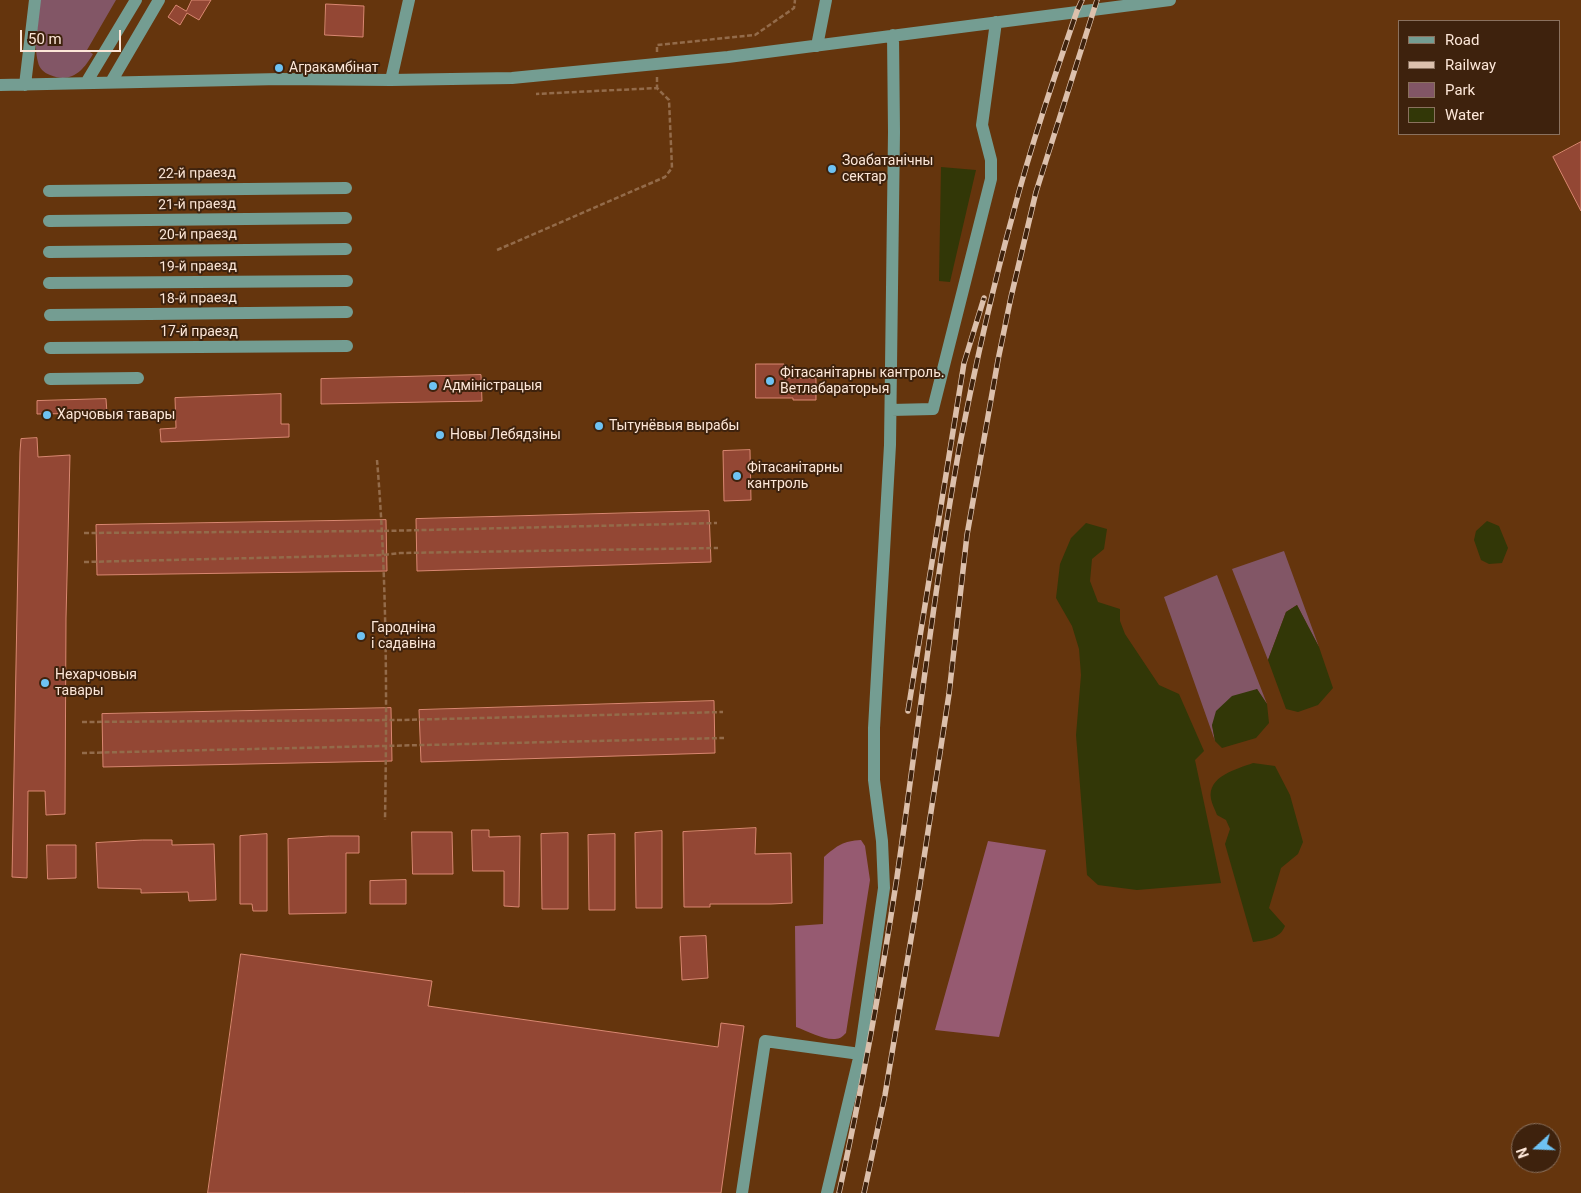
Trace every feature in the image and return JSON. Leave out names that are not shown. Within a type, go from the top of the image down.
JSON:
[{"type":"street","points":[[25,85],[35,0]]},
{"type":"street","points":[[86,83],[136,0]]},
{"type":"street","points":[[111,82],[159,0]]},
{"type":"street","points":[[391,80],[409,0]]},
{"type":"street","points":[[816,46],[826,0]]},
{"type":"street","points":[[0,85],[280,78],[391,80],[512,78],[816,46],[1170,0]]},
{"type":"street","points":[[891,410],[932,409],[991,178],[991,160],[982,125],[996,22]]},
{"type":"street","points":[[827,1193],[860,1054],[884,888],[882,841],[874,780],[874,728],[890,455],[894,142],[892,35]]},
{"type":"street","name":"22-й праезд","points":[[49,191],[346,188]]},
{"type":"street","name":"21-й праезд","points":[[49,221],[346,218]]},
{"type":"street","name":"20-й праезд","points":[[49,252],[346,249]]},
{"type":"street","name":"19-й праезд","points":[[49,284],[347,281]]},
{"type":"street","name":"18-й праезд","points":[[50,315],[347,312]]},
{"type":"street","name":"17-й праезд","points":[[50,348],[347,346]]},
{"type":"street","points":[[50,379],[138,378]]},
{"type":"street","points":[[742,1193],[765,1041],[860,1054]]},
{"type":"path","points":[[497,250],[664,177],[672,168],[669,100],[657,88],[657,46],[755,35],[794,8],[795,0]]},
{"type":"path","points":[[536,94],[657,88]]},
{"type":"path","points":[[377,460],[383,531],[386,720],[385,820]]},
{"type":"path","points":[[84,533],[383,531],[717,523]]},
{"type":"path","points":[[84,562],[410,553],[718,548]]},
{"type":"path","points":[[82,722],[386,720],[723,712]]},
{"type":"path","points":[[82,753],[724,738]]},
{"type":"green space","points":[[40,0],[116,0],[87,50],[93,54],[81,70],[70,77],[64,78],[50,75],[42,70],[39,64],[36,39]]},
{"type":"green space","points":[[1284,551],[1319,647],[1297,605],[1286,612],[1268,660],[1232,569]]},
{"type":"green space","points":[[1217,575],[1267,704],[1257,689],[1212,725],[1215,741],[1164,597]]},
{"type":"shaded area","points":[[861,840],[865,846],[870,880],[846,1033],[838,1038],[831,1039],[796,1027],[795,926],[823,924],[824,857],[841,844]]},
{"type":"shaded area","points":[[988,841],[1046,850],[999,1037],[935,1030]]},
{"type":"water","points":[[941,167],[976,170],[950,282],[939,281]]},
{"type":"water","points":[[1487,521],[1499,526],[1508,548],[1502,563],[1489,564],[1481,560],[1474,540],[1476,531]]},
{"type":"water","points":[[1086,523],[1107,529],[1104,549],[1092,559],[1090,581],[1098,602],[1120,609],[1120,621],[1125,634],[1159,685],[1179,694],[1204,751],[1195,760],[1221,883],[1137,890],[1098,885],[1087,875],[1076,735],[1081,675],[1079,649],[1072,626],[1056,598],[1060,564],[1071,538]]},
{"type":"water","points":[[1297,605],[1319,647],[1333,688],[1318,705],[1298,712],[1286,709],[1268,660],[1286,612]]},
{"type":"water","points":[[1257,689],[1267,704],[1269,723],[1256,738],[1222,748],[1215,741],[1212,725],[1216,711],[1232,696]]},
{"type":"water","points":[[1253,763],[1275,766],[1290,795],[1303,842],[1298,854],[1281,868],[1269,908],[1285,926],[1283,930],[1276,936],[1253,942],[1225,844],[1230,829],[1226,820],[1217,815],[1211,801],[1211,791],[1218,779],[1224,775]]},
{"type":"building","points":[[192,0],[211,0],[199,20],[187,13],[180,25],[168,17],[176,5],[186,11]]},
{"type":"building","points":[[326,4],[364,6],[363,37],[325,35]]},
{"type":"building","points":[[1581,142],[1581,211],[1553,157]]},
{"type":"building","points":[[756,364],[784,364],[784,378],[816,378],[816,400],[756,398]]},
{"type":"building","points":[[481,375],[482,401],[321,404],[321,379]]},
{"type":"building","points":[[281,394],[281,424],[289,424],[289,437],[161,442],[160,429],[176,428],[175,398]]},
{"type":"building","points":[[106,399],[107,413],[37,414],[37,401]]},
{"type":"building","points":[[37,438],[38,457],[70,455],[66,618],[65,814],[46,815],[45,791],[28,791],[27,878],[12,877],[20,452],[21,439]]},
{"type":"building","name":"Фітасанітарны кантроль","points":[[750,450],[751,500],[724,501],[723,451]]},
{"type":"building","points":[[709,511],[711,562],[417,571],[416,519]]},
{"type":"building","points":[[386,520],[387,571],[97,575],[96,525]]},
{"type":"building","points":[[714,701],[715,753],[421,762],[419,710]]},
{"type":"building","points":[[391,708],[392,761],[103,767],[102,714]]},
{"type":"building","points":[[756,828],[755,854],[791,853],[792,903],[710,904],[710,907],[684,907],[683,832]]},
{"type":"building","points":[[472,830],[489,830],[489,837],[520,836],[519,907],[504,906],[504,871],[473,871]]},
{"type":"building","points":[[662,831],[662,908],[636,908],[635,833]]},
{"type":"building","points":[[412,832],[452,832],[453,874],[413,874]]},
{"type":"building","points":[[568,833],[568,909],[542,909],[541,834]]},
{"type":"building","points":[[267,834],[267,911],[253,911],[252,904],[240,904],[240,836]]},
{"type":"building","points":[[615,834],[615,910],[589,910],[588,835]]},
{"type":"building","points":[[359,836],[359,853],[346,853],[346,913],[289,914],[288,839]]},
{"type":"building","points":[[172,840],[172,845],[214,844],[216,900],[189,901],[188,892],[141,893],[141,889],[98,888],[96,843]]},
{"type":"building","points":[[47,845],[76,845],[76,878],[48,879]]},
{"type":"building","points":[[406,880],[406,904],[370,904],[370,881]]},
{"type":"building","points":[[706,936],[708,978],[682,980],[680,937]]},
{"type":"building","points":[[241,954],[432,981],[428,1006],[718,1047],[721,1023],[744,1026],[721,1193],[208,1193]]},
{"type":"railway","points":[[839,1193],[863,1075],[897,877],[942,552],[960,444],[991,300],[1020,188],[1051,86],[1082,0]]},
{"type":"railway","points":[[864,1193],[885,1095],[918,897],[949,694],[967,535],[998,360],[1036,192],[1097,0]]},
{"type":"railway","points":[[908,711],[964,363],[984,298]]},
{"type":"place","name":"Агракамбінат","points":[[279,68]]},
{"type":"place","name":"Зоабатанічны сектар","points":[[832,169]]},
{"type":"place","name":"Фітасанітарны кантроль. Ветлабараторыя","points":[[770,381]]},
{"type":"place","name":"Адміністрацыя","points":[[433,386]]},
{"type":"place","name":"Харчовыя тавары","points":[[47,415]]},
{"type":"place","name":"Тытунёвыя вырабы","points":[[599,426]]},
{"type":"place","name":"Новы Лебядзіны","points":[[440,435]]},
{"type":"place","name":"Фітасанітарны кантроль","points":[[737,476]]},
{"type":"place","name":"Гародніна і садавіна","points":[[361,636]]},
{"type":"place","name":"Нехарчовыя тавары","points":[[45,683]]}]
